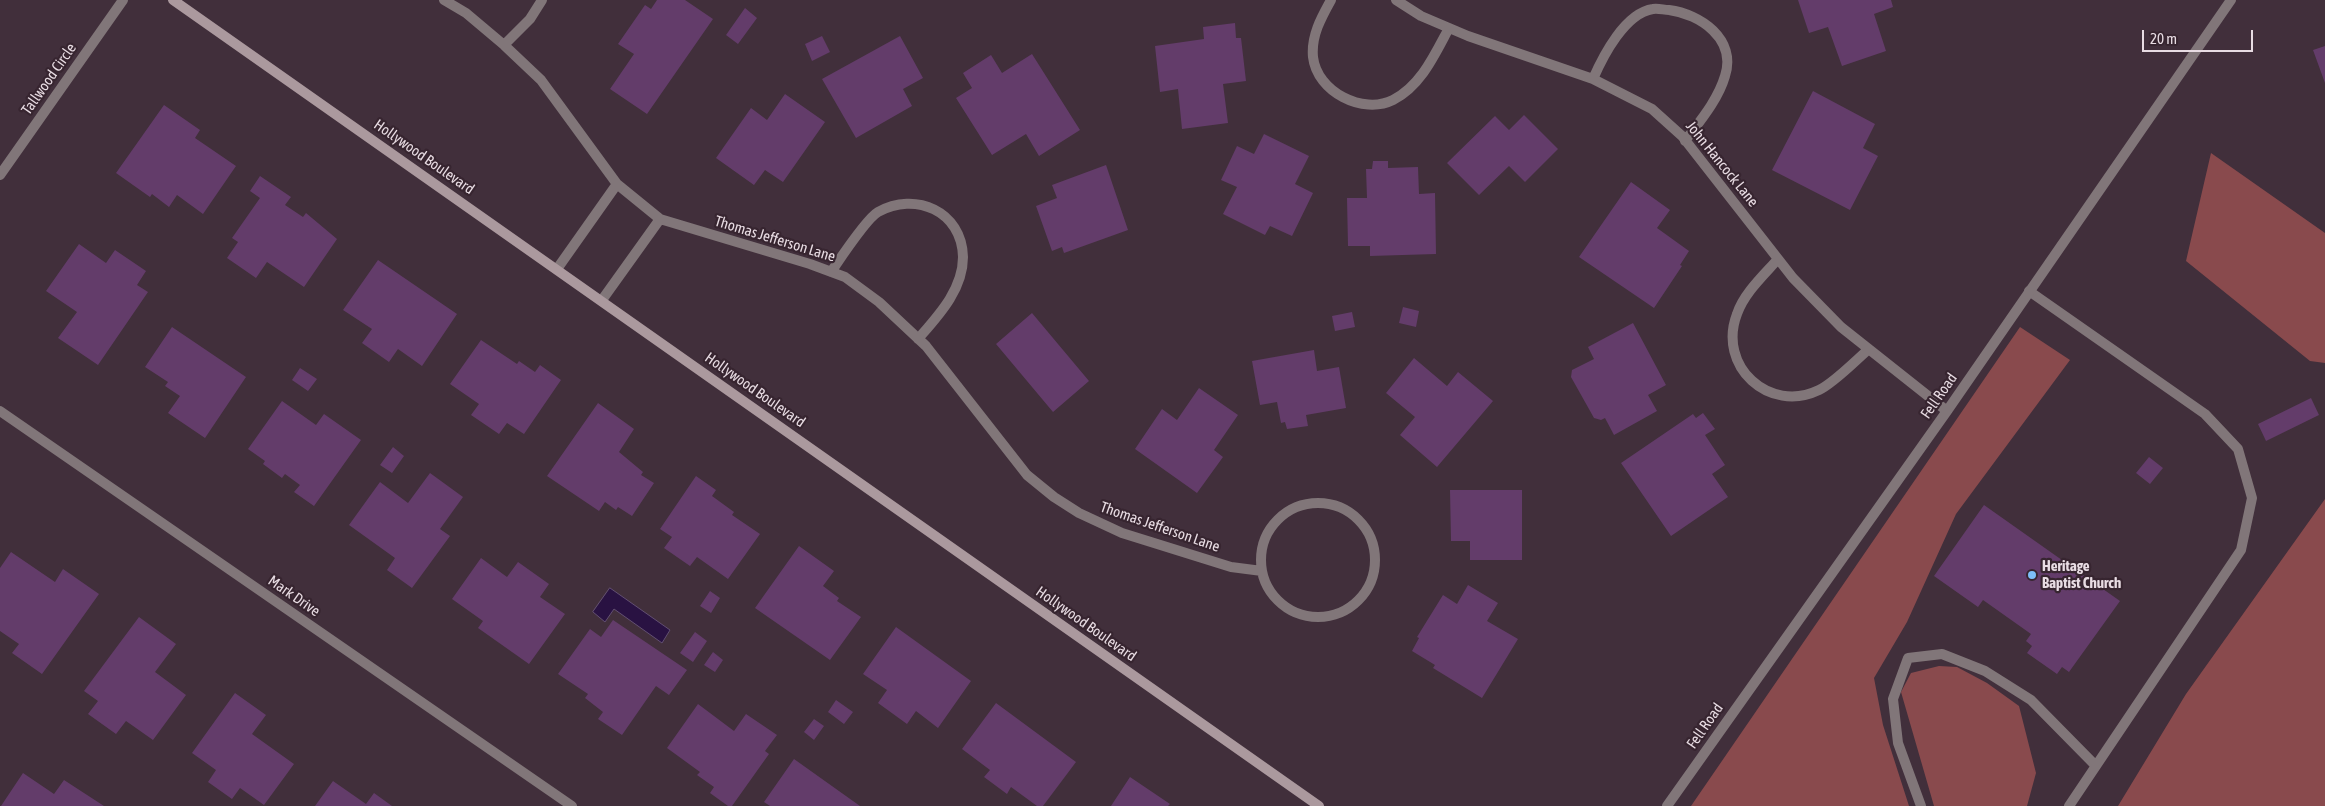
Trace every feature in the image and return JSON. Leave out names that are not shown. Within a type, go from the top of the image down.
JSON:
[{"type":"street","name":"Tallwood Circle","points":[[0,175],[123,0]]},
{"type":"street","name":"Hollywood Boulevard","points":[[174,0],[1319,806]]},
{"type":"street","name":"Thomas Jefferson Lane","points":[[444,0],[466,13],[504,44],[541,80],[616,184],[660,219],[810,264],[844,277],[879,302],[918,339],[1027,475],[1054,497],[1079,513],[1122,532],[1231,567],[1262,571]]},
{"type":"street","points":[[504,44],[530,19],[542,0]]},
{"type":"street","points":[[1331,0],[1320,21],[1313,41],[1313,58],[1318,74],[1334,91],[1358,103],[1373,106],[1393,100],[1411,85],[1430,64],[1449,28]]},
{"type":"street","name":"John Hancock Lane","points":[[1396,0],[1421,16],[1449,28],[1593,79],[1652,109],[1686,141],[1793,278],[1841,327],[1947,410]]},
{"type":"street","name":"Fell Road","points":[[1667,806],[1947,410],[2231,0]]},
{"type":"street","points":[[1593,79],[1603,55],[1615,38],[1636,17],[1654,9],[1677,11],[1695,16],[1709,26],[1721,39],[1727,54],[1726,75],[1714,100],[1686,141]]},
{"type":"street","points":[[557,270],[616,184]]},
{"type":"street","points":[[831,272],[855,238],[876,213],[901,204],[927,205],[950,220],[959,236],[963,258],[955,288],[943,310],[918,339]]},
{"type":"street","points":[[602,300],[660,219]]},
{"type":"street","points":[[1778,259],[1751,291],[1737,313],[1731,337],[1735,355],[1743,371],[1755,385],[1777,396],[1798,397],[1820,390],[1870,349]]},
{"type":"street","points":[[2030,291],[2205,414],[2238,449],[2252,498],[2241,550],[2069,806]]},
{"type":"street","name":"Mark Drive","points":[[0,410],[572,806]]},
{"type":"street","points":[[1324,503],[1341,508],[1354,516],[1372,540],[1375,554],[1372,576],[1362,596],[1352,607],[1339,614],[1309,617],[1293,612],[1278,602],[1268,588],[1262,571],[1261,553],[1266,536],[1276,522],[1290,510],[1307,504],[1324,503]]},
{"type":"street","points":[[1921,806],[1898,743],[1893,699],[1908,658],[1942,654],[1985,671],[2031,700],[2095,765]]},
{"type":"shaded area","points":[[2211,153],[2325,233],[2325,363],[2310,361],[2186,261]]},
{"type":"shaded area","points":[[2020,327],[2070,360],[1956,514],[1907,622],[1874,678],[1883,725],[1909,806],[1691,806]]},
{"type":"shaded area","points":[[2325,499],[2325,806],[2118,806],[2186,694]]},
{"type":"shaded area","points":[[610,588],[670,630],[662,643],[614,609],[605,622],[593,612]]},
{"type":"shaded area","points":[[1939,666],[1957,667],[1987,683],[2019,706],[2036,773],[2027,806],[1934,806],[1901,692],[1911,673]]},
{"type":"building","points":[[657,0],[685,0],[713,19],[647,114],[610,89],[634,54],[618,44],[645,5],[651,9]]},
{"type":"building","points":[[1798,0],[1891,0],[1893,7],[1874,14],[1886,51],[1842,66],[1828,27],[1809,33]]},
{"type":"building","points":[[745,8],[757,18],[738,44],[726,35]]},
{"type":"building","points":[[1235,23],[1236,38],[1241,38],[1246,81],[1223,84],[1228,123],[1182,129],[1178,89],[1160,92],[1155,46],[1204,39],[1203,27]]},
{"type":"building","points":[[822,36],[830,52],[812,61],[805,44]]},
{"type":"building","points":[[900,36],[923,78],[903,89],[912,106],[856,138],[822,79]]},
{"type":"building","points":[[2325,46],[2325,83],[2313,50]]},
{"type":"building","points":[[1032,54],[1080,130],[1039,156],[1026,134],[992,155],[956,98],[972,88],[963,73],[991,55],[1002,73]]},
{"type":"building","points":[[1813,91],[1875,124],[1863,148],[1878,156],[1850,210],[1772,170]]},
{"type":"building","points":[[785,94],[825,122],[783,182],[765,170],[754,185],[716,158],[751,108],[767,120]]},
{"type":"building","points":[[164,105],[200,130],[195,138],[236,166],[203,214],[177,195],[169,207],[152,194],[150,197],[116,173]]},
{"type":"building","points":[[1524,115],[1558,149],[1525,182],[1509,166],[1479,195],[1447,163],[1495,116],[1509,130]]},
{"type":"building","points":[[1264,134],[1309,156],[1295,184],[1313,193],[1292,236],[1270,226],[1265,235],[1223,214],[1237,187],[1221,180],[1237,146],[1254,154]]},
{"type":"building","points":[[1373,161],[1388,161],[1388,168],[1418,167],[1419,194],[1435,193],[1436,254],[1370,256],[1370,246],[1348,246],[1347,198],[1367,198],[1366,169],[1372,169]]},
{"type":"building","points":[[1106,165],[1128,230],[1064,253],[1062,247],[1052,251],[1036,206],[1057,198],[1052,185]]},
{"type":"building","points":[[260,176],[291,197],[285,205],[303,217],[306,213],[337,239],[304,287],[267,262],[256,278],[227,258],[238,242],[232,238],[260,198],[250,191]]},
{"type":"building","points":[[1631,182],[1670,210],[1657,228],[1689,251],[1680,265],[1682,266],[1654,308],[1579,257]]},
{"type":"building","points":[[79,244],[106,263],[115,250],[146,271],[137,285],[148,292],[98,365],[58,338],[77,312],[46,291]]},
{"type":"building","points":[[378,260],[457,314],[422,366],[398,349],[389,362],[362,343],[372,329],[343,310]]},
{"type":"building","points":[[1403,307],[1419,311],[1416,327],[1399,323]]},
{"type":"building","points":[[1352,312],[1355,327],[1335,331],[1332,316]]},
{"type":"building","points":[[1032,313],[1089,381],[1053,412],[996,344]]},
{"type":"building","points":[[1633,323],[1666,385],[1648,395],[1657,411],[1614,435],[1605,418],[1601,420],[1594,418],[1571,377],[1572,370],[1594,359],[1588,347]]},
{"type":"building","points":[[172,327],[246,377],[205,438],[168,413],[180,396],[165,386],[168,382],[145,367]]},
{"type":"building","points":[[481,340],[517,364],[519,361],[535,372],[540,365],[561,380],[524,434],[507,423],[499,434],[471,415],[479,404],[450,384]]},
{"type":"building","points":[[1314,350],[1317,371],[1339,367],[1346,408],[1306,415],[1308,426],[1287,429],[1285,422],[1281,423],[1277,402],[1260,405],[1252,361]]},
{"type":"building","points":[[1414,358],[1447,386],[1458,372],[1493,401],[1437,467],[1400,435],[1415,417],[1386,393]]},
{"type":"building","points":[[300,368],[317,379],[308,391],[292,380]]},
{"type":"building","points":[[1199,388],[1238,415],[1214,450],[1223,457],[1197,493],[1135,449],[1162,409],[1177,420]]},
{"type":"building","points":[[2311,398],[2319,415],[2266,441],[2258,424]]},
{"type":"building","points":[[282,401],[316,425],[324,414],[361,440],[314,506],[294,492],[300,485],[285,474],[282,478],[263,464],[265,461],[248,449]]},
{"type":"building","points":[[598,403],[634,429],[619,452],[643,472],[641,475],[654,483],[632,516],[618,507],[616,510],[605,502],[599,511],[547,476]]},
{"type":"building","points":[[1703,413],[1715,429],[1705,435],[1725,465],[1712,474],[1728,497],[1671,536],[1621,463],[1693,414],[1696,418]]},
{"type":"building","points":[[393,447],[404,456],[392,473],[380,465]]},
{"type":"building","points":[[2149,457],[2163,468],[2150,484],[2136,473]]},
{"type":"building","points":[[430,473],[463,497],[440,529],[450,536],[412,588],[387,570],[395,558],[349,525],[380,482],[408,503]]},
{"type":"building","points":[[696,476],[716,490],[712,496],[734,512],[732,515],[760,534],[728,579],[697,557],[690,566],[664,548],[672,537],[660,529]]},
{"type":"building","points":[[1450,490],[1522,490],[1522,560],[1470,560],[1470,541],[1451,541]]},
{"type":"building","points":[[1984,505],[2120,601],[2069,672],[2062,667],[2057,674],[2027,653],[2032,646],[2026,641],[2031,634],[1983,600],[1978,607],[1934,576]]},
{"type":"building","points":[[799,546],[834,571],[823,586],[839,598],[837,601],[861,617],[830,660],[755,608]]},
{"type":"building","points":[[11,552],[55,582],[63,569],[99,594],[42,674],[12,653],[19,644],[0,631],[0,568]]},
{"type":"building","points":[[481,558],[507,577],[518,562],[549,584],[540,597],[565,614],[529,664],[478,628],[483,621],[452,599]]},
{"type":"building","points":[[1468,585],[1498,603],[1487,621],[1518,639],[1482,698],[1433,668],[1435,665],[1412,651],[1419,638],[1417,637],[1443,595],[1457,604]]},
{"type":"building","points":[[710,591],[720,598],[711,613],[700,606]]},
{"type":"building","points":[[139,617],[176,644],[155,672],[186,695],[153,740],[126,721],[116,734],[88,714],[98,701],[84,691]]},
{"type":"building","points":[[613,620],[687,670],[669,695],[656,686],[622,735],[598,719],[603,712],[585,698],[588,694],[558,674],[590,629],[601,637]]},
{"type":"building","points":[[896,627],[971,681],[938,728],[916,711],[907,724],[878,703],[887,690],[863,674]]},
{"type":"building","points":[[695,632],[707,641],[693,662],[680,653]]},
{"type":"building","points":[[713,652],[723,660],[715,672],[704,665]]},
{"type":"building","points":[[235,693],[266,715],[252,734],[294,764],[264,805],[240,788],[232,799],[208,782],[216,770],[192,753]]},
{"type":"building","points":[[836,700],[853,712],[844,724],[828,712]]},
{"type":"building","points":[[996,703],[1076,762],[1043,806],[1037,806],[1011,787],[1007,794],[984,777],[990,770],[962,749]]},
{"type":"building","points":[[698,704],[734,731],[746,714],[777,735],[765,751],[769,754],[732,806],[728,806],[710,793],[714,787],[697,775],[700,772],[667,748]]},
{"type":"building","points":[[814,719],[824,726],[814,740],[804,732]]},
{"type":"building","points":[[794,759],[860,806],[770,806],[764,802]]},
{"type":"building","points":[[23,773],[54,794],[64,780],[104,806],[1,806]]},
{"type":"building","points":[[1130,777],[1170,804],[1168,806],[1111,806]]},
{"type":"building","points":[[333,781],[366,804],[374,793],[392,806],[315,806]]},
{"type":"place","name":"Heritage Baptist Church","points":[[2032,575]]}]
